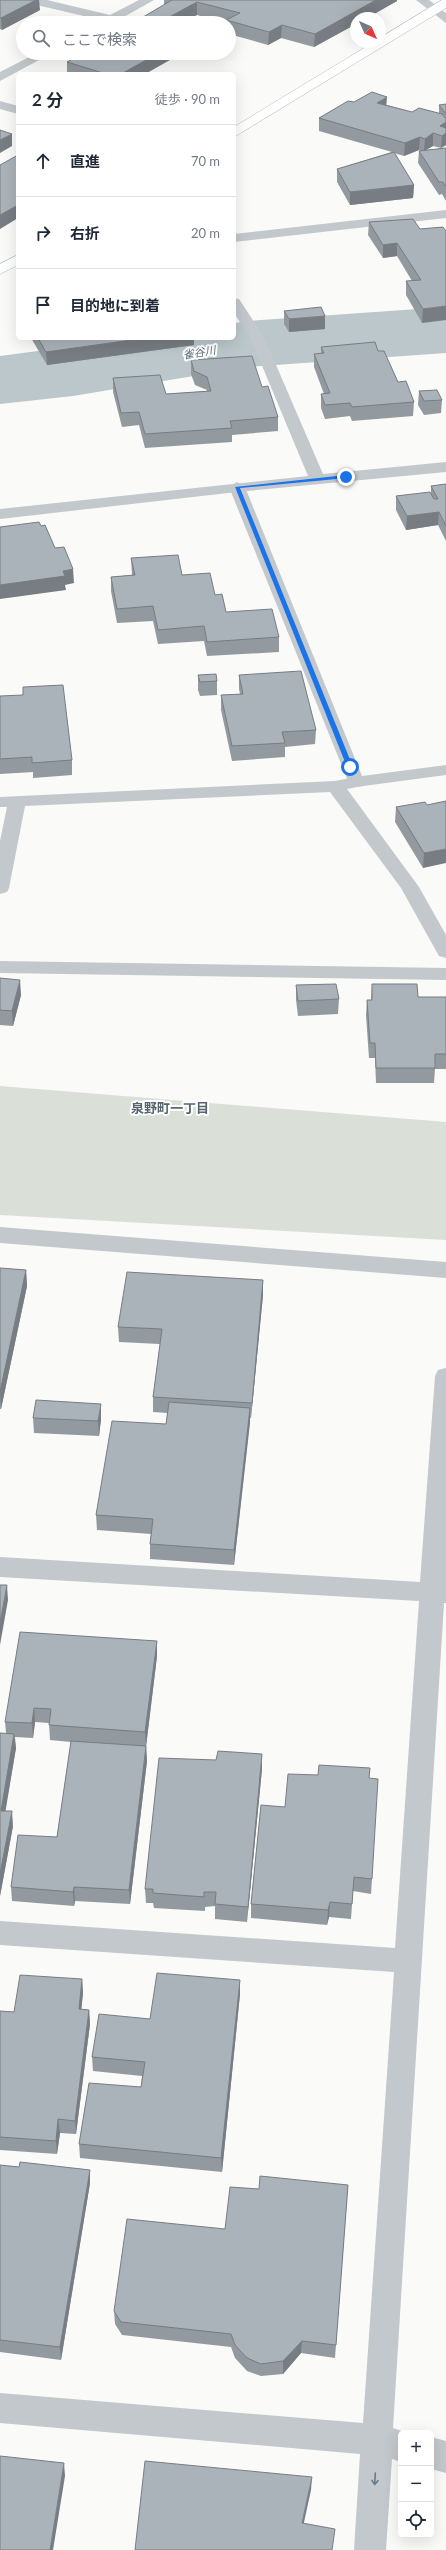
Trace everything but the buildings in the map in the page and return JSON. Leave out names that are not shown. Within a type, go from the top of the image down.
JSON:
[{"type":"street","points":[[32,0],[90,16]]},
{"type":"street","points":[[118,16],[148,0]]},
{"type":"street","points":[[422,0],[446,19]]},
{"type":"street","points":[[236,132],[446,3]]},
{"type":"street","points":[[0,77],[33,60]]},
{"type":"street","points":[[0,105],[16,109]]},
{"type":"street","points":[[236,238],[446,214]]},
{"type":"street","points":[[0,270],[16,260]]},
{"type":"street","points":[[236,305],[257,337],[317,479]]},
{"type":"street","points":[[0,514],[237,487],[446,467]]},
{"type":"street","points":[[237,487],[356,782]]},
{"type":"street","points":[[0,888],[8,802],[334,786],[446,770]]},
{"type":"street","points":[[334,786],[410,887],[446,952]]},
{"type":"street","points":[[0,967],[446,974]]},
{"type":"street","points":[[0,1235],[446,1270]]},
{"type":"street","points":[[370,2550],[389,2443],[408,1961],[439,1593],[446,1376]]},
{"type":"street","points":[[0,1567],[439,1593]]},
{"type":"street","points":[[0,1933],[408,1961]]},
{"type":"street","points":[[0,2408],[389,2443]]},
{"type":"street","points":[[434,2454],[446,2457]]},
{"type":"shaded area","points":[[0,1086],[446,1122],[446,1240],[0,1215]]},
{"type":"waterway","name":"雀谷川","points":[[0,380],[73,372],[248,344],[446,330]]},
{"type":"district","name":"泉野町一丁目","points":[[170,1108]]},
{"type":"route","points":[[346,477],[237,487],[350,767]]}]
